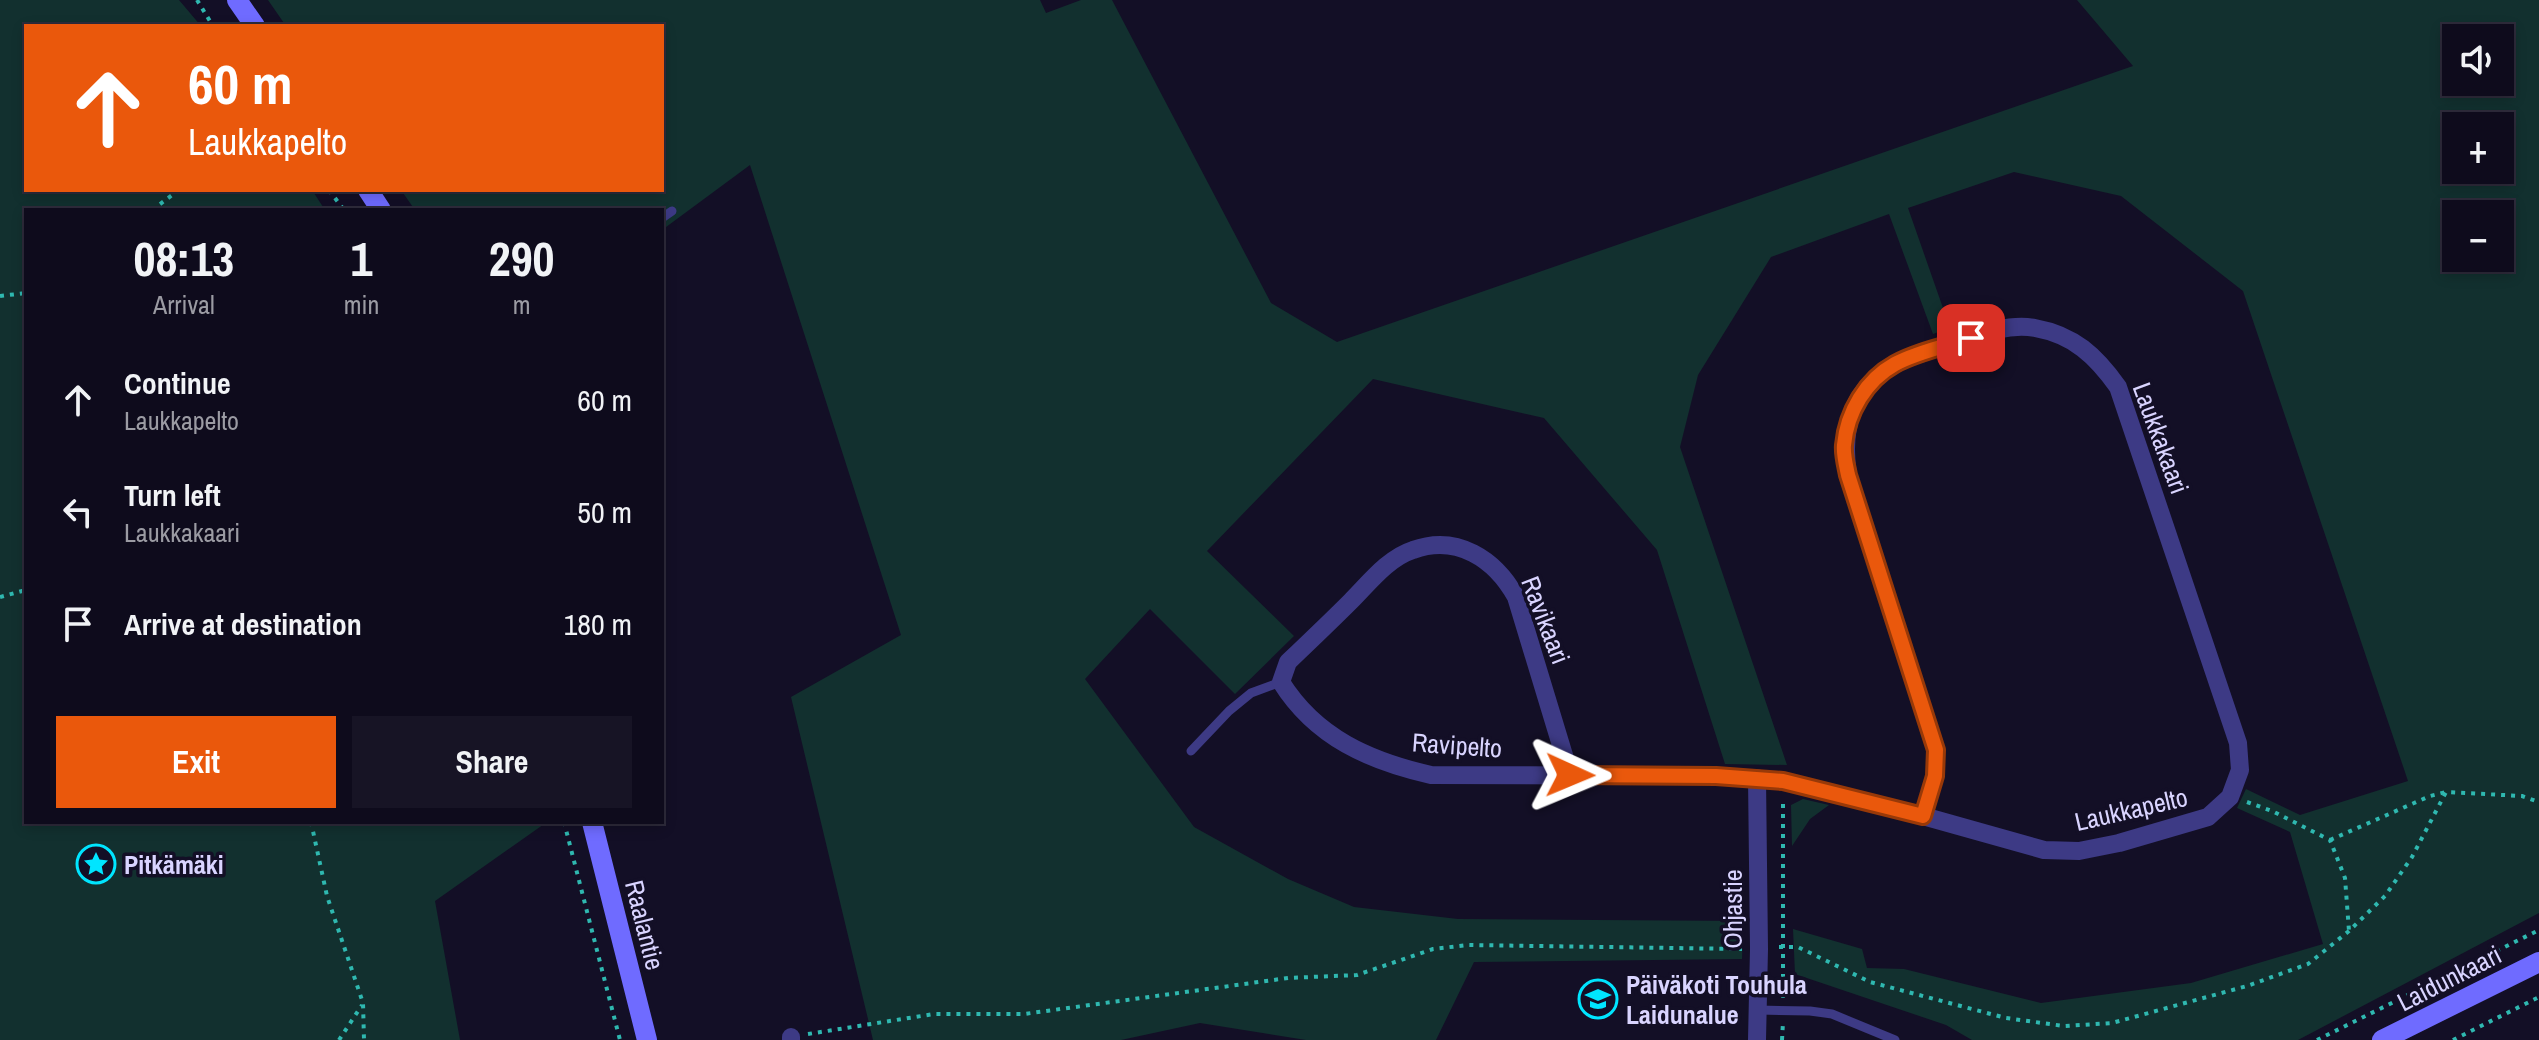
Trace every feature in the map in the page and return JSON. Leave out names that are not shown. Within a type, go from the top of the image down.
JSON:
[{"type":"street","points":[[237,0],[254,24]]},
{"type":"street","name":"Laukkakaari","points":[[1923,816],[1935,776],[1936,750],[1848,475],[1843,448],[1847,422],[1874,378],[1896,363],[1981,334],[2009,328],[2035,328],[2083,347],[2100,362],[2118,387],[2238,743],[2240,770],[2230,797]]},
{"type":"street","name":"Ravikaari","points":[[1281,682],[1288,662],[1388,564],[1412,550],[1442,545],[1467,549],[1488,561],[1507,580],[1516,597],[1570,775]]},
{"type":"street","name":"Ravipelto","points":[[1281,682],[1294,702],[1319,727],[1352,748],[1393,766],[1431,775],[1757,778]]},
{"type":"street","name":"Laukkapelto","points":[[1757,778],[1783,781],[1923,816],[2044,850],[2079,851],[2119,843],[2208,817],[2230,797]]},
{"type":"street","name":"Ohjastie","points":[[1757,778],[1757,1040]]},
{"type":"street","name":"Raalantie","points":[[593,824],[647,1040]]},
{"type":"street","name":"Laidunkaari","points":[[2382,1040],[2539,962]]},
{"type":"lane","points":[[664,217],[672,211]]},
{"type":"lane","points":[[1191,751],[1251,693],[1281,682]]},
{"type":"lane","points":[[1758,1010],[1832,1014],[1895,1040]]},
{"type":"path","points":[[197,0],[212,24]]},
{"type":"path","points":[[155,208],[176,192]]},
{"type":"path","points":[[0,296],[24,293]]},
{"type":"path","points":[[0,597],[24,591]]},
{"type":"path","points":[[1782,1040],[1783,781]]},
{"type":"path","points":[[791,1038],[934,1014],[1024,1014],[1288,978],[1357,975],[1433,949],[1468,945],[1798,947],[1870,982],[2006,1018],[2064,1026],[2112,1023],[2247,986],[2308,964],[2349,931],[2385,896],[2446,792]]},
{"type":"path","points":[[2330,840],[2430,796],[2446,792],[2522,796],[2539,802]]},
{"type":"path","points":[[2230,797],[2272,811],[2330,840],[2345,878],[2349,931]]},
{"type":"path","points":[[311,824],[327,896],[363,1003],[364,1040]]},
{"type":"path","points":[[565,824],[620,1040]]},
{"type":"path","points":[[2317,1040],[2539,930]]},
{"type":"path","points":[[2453,1040],[2539,997]]},
{"type":"path","points":[[339,1040],[363,1003]]},
{"type":"green space","points":[[0,0],[179,0],[199,24],[24,24],[24,192],[313,192],[324,208],[24,208],[24,824],[544,824],[435,901],[460,1040],[0,1040]]},
{"type":"green space","points":[[268,0],[1040,0],[1046,13],[1081,0],[1112,0],[1271,303],[1337,342],[2133,66],[2077,0],[2539,0],[2539,913],[2298,1040],[1972,1040],[1946,1025],[1795,974],[1793,929],[1862,949],[1867,968],[1904,969],[2041,1003],[2191,983],[2323,944],[2290,832],[2237,808],[2246,789],[2300,815],[2408,781],[2243,291],[2121,196],[2014,172],[1908,208],[1950,328],[1933,334],[1889,214],[1771,257],[1698,375],[1680,447],[1787,765],[1725,764],[1657,550],[1544,418],[1373,379],[1207,551],[1294,636],[1235,694],[1150,609],[1085,679],[1194,827],[1288,879],[1354,907],[1458,919],[1743,921],[1742,959],[1474,962],[1436,1040],[1306,1040],[1200,1023],[1121,1040],[873,1040],[791,697],[901,635],[750,165],[664,229],[664,208],[414,208],[402,192],[664,192],[664,24],[285,24]]},
{"type":"green space","points":[[1803,799],[1829,805],[1810,819],[1792,846],[1791,805]]},
{"type":"place","name":"Pitkämäki","points":[[96,864]]},
{"type":"place","name":"Päiväkoti Touhula Laidunalue","points":[[1598,999]]},
{"type":"route","points":[[1570,775],[1716,776],[1783,781],[1923,816],[1935,776],[1936,750],[1874,561],[1843,448],[1847,422],[1874,378],[1896,363],[1971,338]]}]
